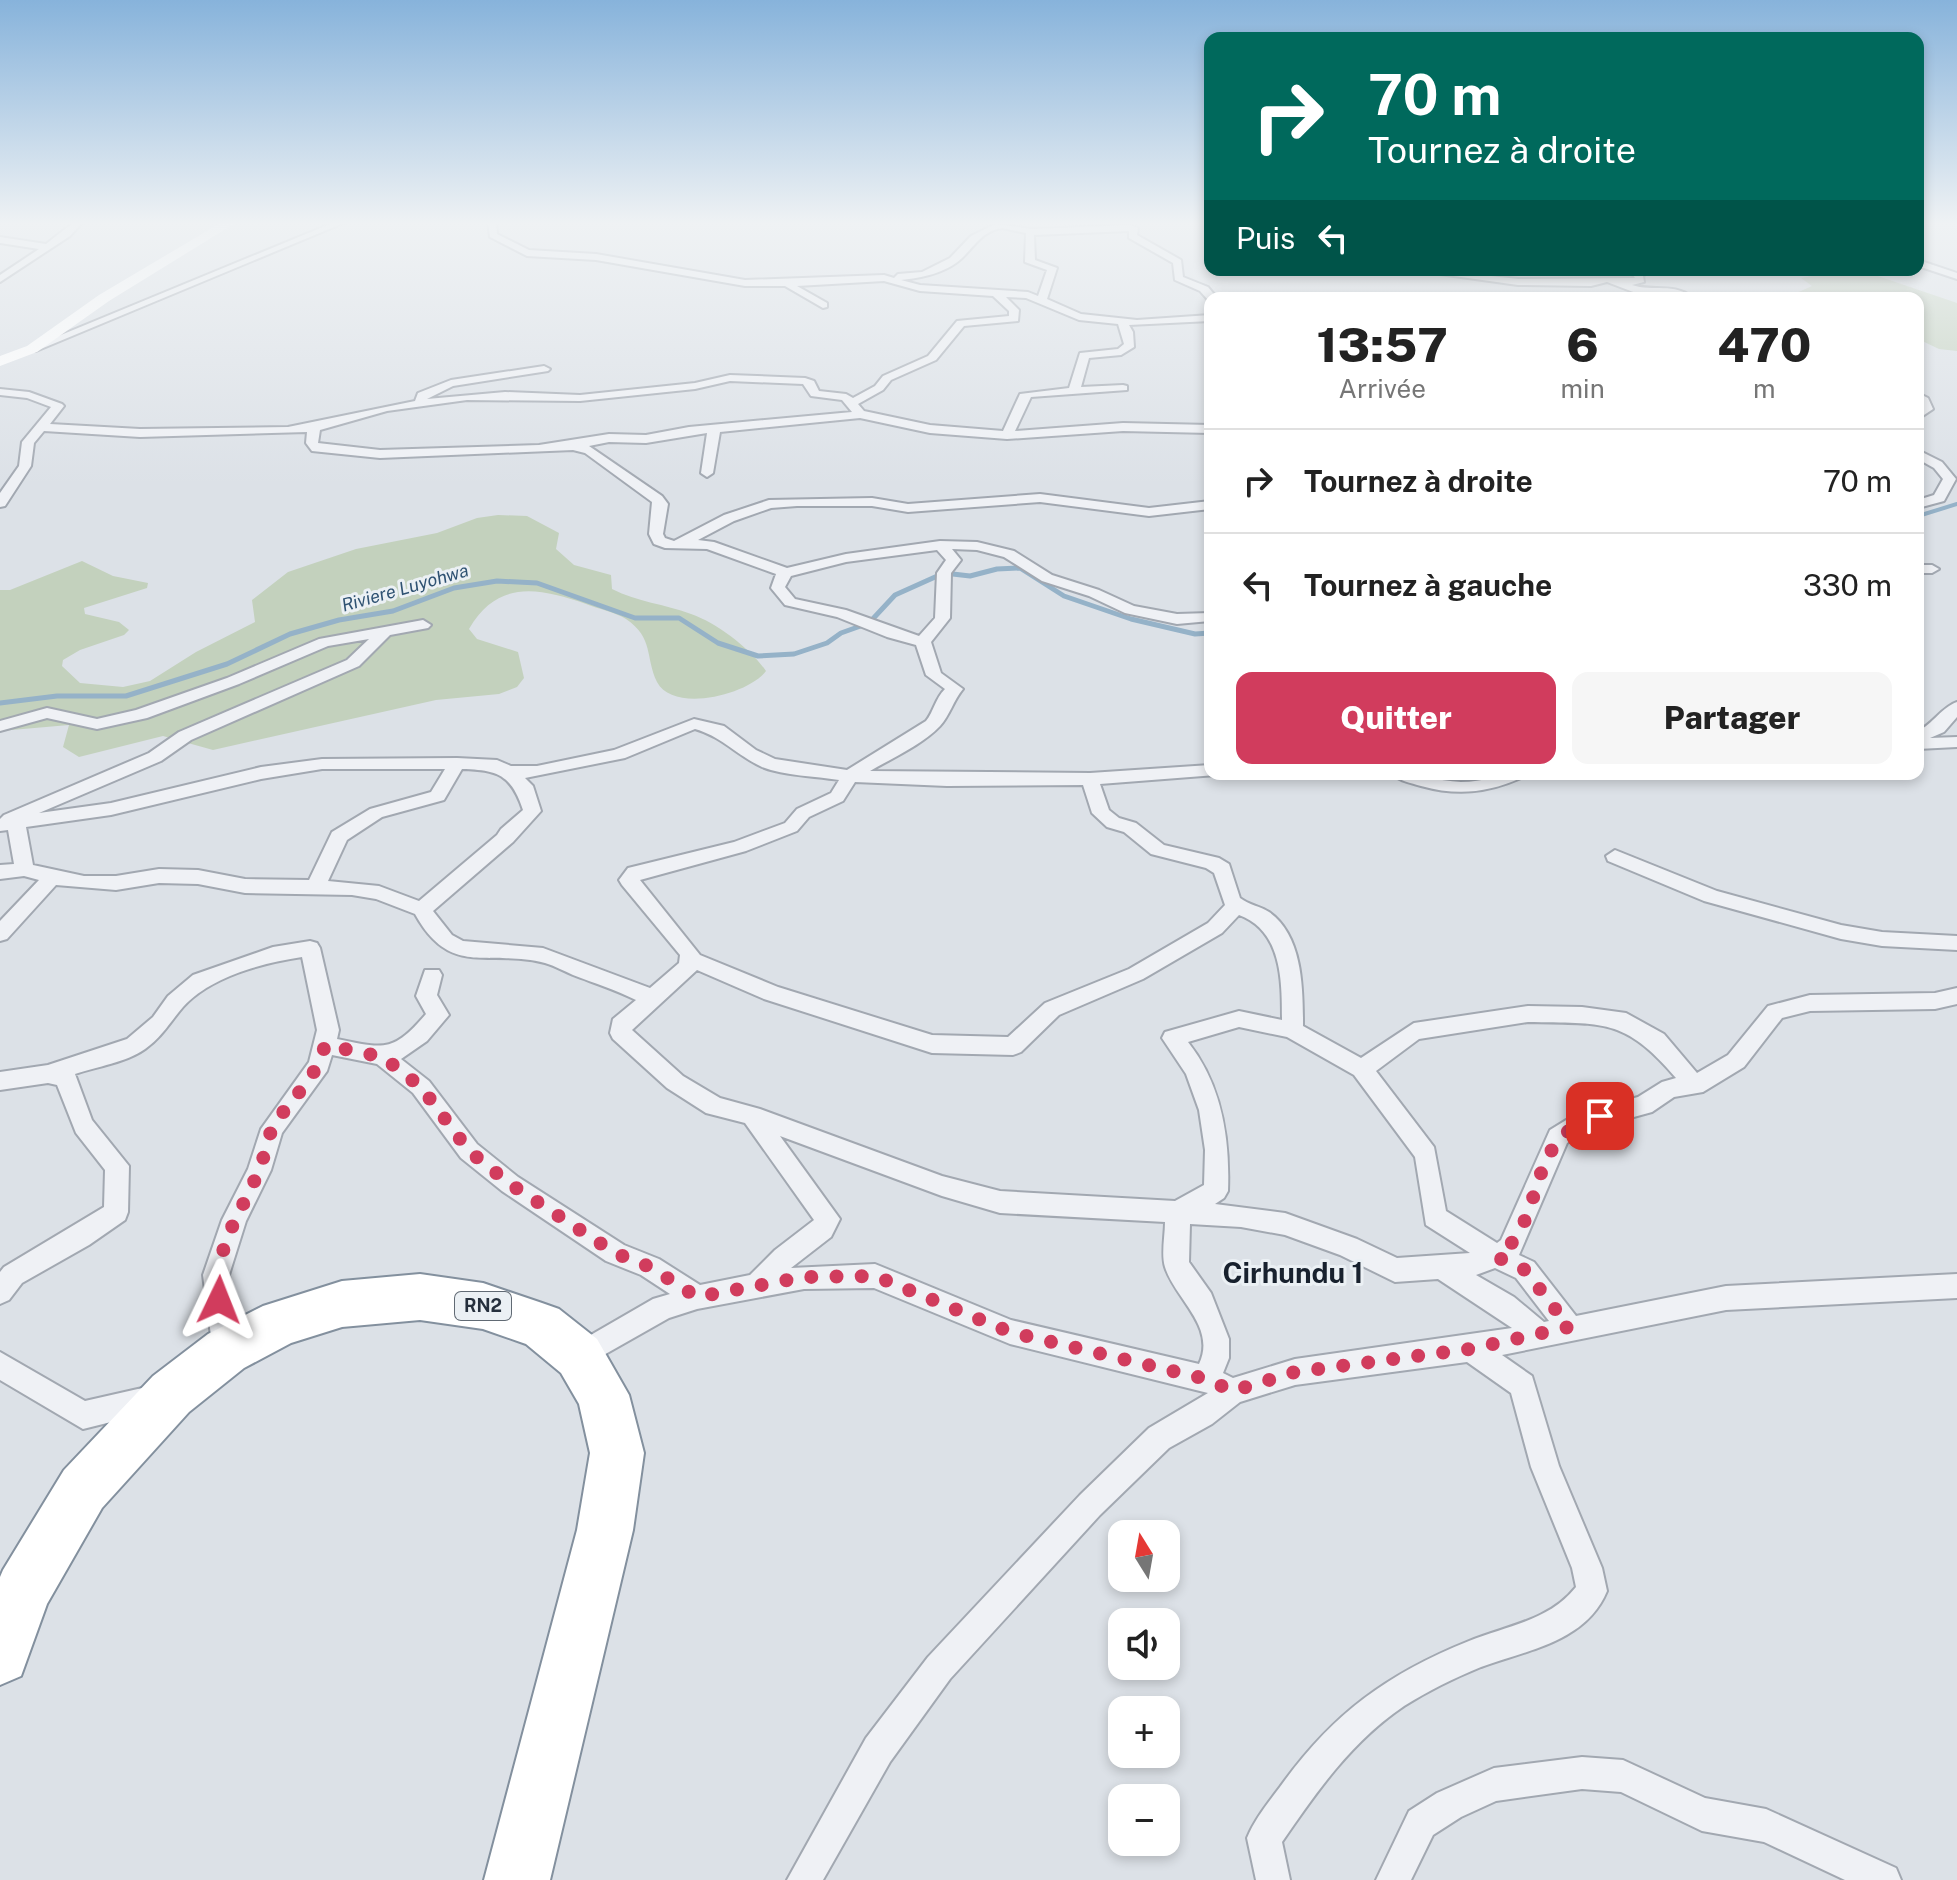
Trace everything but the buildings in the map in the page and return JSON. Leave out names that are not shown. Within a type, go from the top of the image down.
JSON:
[{"type":"highway","name":"RN2","points":[[0,1655],[23,1590],[15,1576],[83,1489],[171,1394],[226,1351],[280,1323],[342,1304],[420,1297],[483,1306],[542,1326],[579,1356],[603,1395],[617,1453],[605,1530],[517,1880]]},
{"type":"street","points":[[32,349],[87,310]]},
{"type":"street","points":[[0,361],[128,310]]},
{"type":"street","points":[[314,428],[312,443],[316,448],[380,454],[573,446],[609,438],[631,441],[714,429],[804,422],[856,408],[887,378],[932,358],[961,323],[1014,319],[1014,310]]},
{"type":"street","points":[[1064,310],[1079,317],[1122,322],[1204,318]]},
{"type":"street","points":[[1074,390],[1084,355],[1121,352],[1130,345],[1122,322]]},
{"type":"street","points":[[420,403],[422,395],[457,380],[529,374],[544,369]]},
{"type":"street","points":[[41,427],[200,434],[314,428],[368,412],[420,403],[505,395],[580,398],[695,386],[730,378],[805,381],[810,383],[815,394],[846,397],[856,408],[930,429],[1007,435],[1123,427],[1204,429]]},
{"type":"street","points":[[1007,435],[1024,396],[1123,388]]},
{"type":"street","points":[[0,392],[29,395],[58,406],[28,442],[25,466],[0,503]]},
{"type":"street","points":[[707,473],[714,429]]},
{"type":"street","points":[[573,446],[589,450],[657,499],[661,504],[654,523],[661,543],[674,548],[696,543],[709,545],[786,573]]},
{"type":"street","points":[[1924,457],[1938,465],[1950,479],[1939,498],[1924,502]]},
{"type":"street","points":[[674,548],[729,518],[769,504],[872,502],[908,508],[1040,498],[1149,512],[1204,506]]},
{"type":"street","points":[[940,545],[954,560],[944,573],[942,618],[923,642],[934,675],[955,689],[945,698],[940,715],[932,725],[850,776],[837,797],[803,813],[791,827],[739,847],[635,873],[629,880],[690,953],[692,960],[621,1025],[621,1033],[675,1082],[714,1106],[752,1116],[942,1186],[1000,1202],[1241,1216],[1285,1224],[1348,1247],[1395,1270],[1469,1267],[1497,1257],[1510,1248],[1558,1137],[1584,1121],[1644,1105],[1670,1088],[1695,1086],[1736,1061],[1775,1012],[1810,1003],[1935,1001],[1957,996]]},
{"type":"street","points":[[923,642],[892,634],[841,613],[790,602],[778,588],[779,580],[786,573],[846,558],[940,545],[977,546],[1009,554],[1047,578],[1094,593],[1130,610],[1177,619],[1204,617]]},
{"type":"street","points":[[0,726],[47,713],[97,724],[141,714],[233,681],[324,642],[423,625]]},
{"type":"street","points":[[6,824],[33,807],[155,757],[185,736],[210,724],[353,663],[386,631]]},
{"type":"street","points":[[1924,734],[1938,728],[1957,707]]},
{"type":"street","points":[[507,772],[537,772],[591,762],[646,746],[694,724],[718,730],[750,754],[771,764],[850,776],[947,780],[1090,779],[1204,771]]},
{"type":"street","points":[[1924,744],[1957,742]]},
{"type":"street","points":[[6,824],[111,809],[291,767],[365,762],[497,765],[524,786],[532,811],[527,819],[507,833],[506,838],[422,909]]},
{"type":"street","points":[[316,886],[339,836],[376,813],[438,796],[457,763]]},
{"type":"street","points":[[1090,779],[1101,813],[1113,823],[1130,827],[1158,850],[1212,863],[1222,869],[1230,899],[1236,906],[1261,916],[1276,930],[1293,981],[1292,1030]]},
{"type":"street","points":[[1421,780],[1447,788],[1469,789],[1497,780]]},
{"type":"street","points":[[6,824],[17,835],[25,869]]},
{"type":"street","points":[[1615,856],[1711,896],[1841,932],[1882,939],[1957,943]]},
{"type":"street","points":[[0,872],[25,869],[52,878],[116,883],[159,876],[198,877],[245,886],[316,886],[379,893],[422,909],[430,928],[448,945],[468,951],[544,956],[616,981],[652,999]]},
{"type":"street","points":[[0,934],[52,878]]},
{"type":"street","points":[[692,960],[771,993],[932,1044],[1013,1046],[1052,1009],[1136,974],[1215,928],[1236,906]]},
{"type":"street","points":[[0,1081],[48,1074],[135,1045],[161,1023],[175,1002],[200,981],[273,954],[308,947],[328,1030],[325,1045],[314,1076],[272,1129],[259,1170],[234,1220],[216,1275],[226,1351]]},
{"type":"street","points":[[383,1057],[403,1049],[422,1035],[438,1015],[426,996],[432,975]]},
{"type":"street","points":[[1362,1069],[1414,1031],[1528,1014],[1582,1015],[1618,1019],[1656,1040],[1695,1086]]},
{"type":"street","points":[[1178,1212],[1216,1191],[1219,1163],[1203,1081],[1190,1058],[1173,1038],[1239,1019],[1292,1030],[1362,1069],[1426,1154],[1435,1217],[1497,1257],[1525,1270],[1569,1327]]},
{"type":"street","points":[[325,1045],[383,1057],[421,1087],[469,1151],[510,1184],[615,1253],[650,1267],[697,1297]]},
{"type":"street","points":[[0,1292],[13,1275],[80,1237],[116,1212],[117,1166],[91,1142],[74,1110],[66,1079],[48,1074]]},
{"type":"street","points":[[752,1116],[828,1219],[822,1229],[784,1258],[756,1287]]},
{"type":"street","points":[[1178,1212],[1176,1264],[1189,1287],[1202,1301],[1216,1339],[1216,1358],[1206,1379]]},
{"type":"street","points":[[1441,1267],[1505,1306],[1538,1333]]},
{"type":"street","points":[[579,1356],[662,1308],[697,1297],[804,1277],[875,1276],[1010,1332],[1206,1379],[1233,1391]]},
{"type":"street","points":[[804,1880],[878,1750],[939,1668],[1090,1505],[1159,1438],[1202,1414],[1233,1391],[1295,1372],[1470,1349],[1538,1333],[1726,1298],[1957,1286]]},
{"type":"street","points":[[1273,1880],[1264,1838],[1316,1763],[1339,1736],[1370,1710],[1422,1678],[1504,1644],[1547,1631],[1577,1611],[1592,1591],[1587,1568],[1545,1467],[1522,1385],[1470,1349]]},
{"type":"street","points":[[0,1365],[83,1415],[171,1394]]},
{"type":"street","points":[[1393,1880],[1421,1823],[1449,1805],[1494,1785],[1582,1773],[1623,1776],[1702,1814],[1766,1826],[1884,1880]]},
{"type":"green space","points":[[1924,310],[1957,310],[1957,351],[1939,349],[1924,342]]},
{"type":"green space","points":[[527,516],[559,533],[556,549],[574,565],[611,575],[612,589],[712,624],[743,646],[766,671],[744,687],[729,693],[694,699],[679,697],[666,692],[657,682],[645,641],[626,619],[569,598],[521,592],[493,602],[480,613],[469,629],[477,639],[518,652],[524,678],[517,687],[499,694],[436,700],[213,750],[163,736],[79,757],[63,747],[69,725],[0,731],[0,590],[10,590],[82,561],[113,576],[148,583],[147,588],[84,608],[85,614],[119,622],[129,630],[124,635],[80,650],[63,660],[62,666],[80,683],[123,687],[150,681],[196,652],[255,622],[252,600],[288,572],[356,549],[437,533],[477,518]]},
{"type":"waterway","name":"Riviere Luyohwa","points":[[1924,514],[1957,504]]},
{"type":"waterway","name":"Riviere Luyohwa","points":[[0,703],[57,696],[126,696],[227,664],[290,634],[339,620],[393,611],[454,588],[497,581],[537,583],[635,618],[679,618],[718,643],[758,656],[794,654],[827,643],[841,633],[869,623],[895,595],[944,573],[970,576],[997,569],[1020,568],[1064,596],[1131,619],[1204,633]]},
{"type":"district","name":"Cirhundu 1","points":[[1293,1273]]},
{"type":"route","points":[[219,1300],[216,1275],[234,1220],[259,1170],[272,1129],[314,1076],[325,1045],[383,1057],[421,1087],[469,1151],[510,1184],[615,1253],[650,1267],[697,1297],[804,1277],[875,1276],[1010,1332],[1206,1379],[1233,1391],[1295,1372],[1382,1358],[1470,1349],[1569,1327],[1525,1270],[1497,1257],[1510,1248],[1558,1137],[1584,1121],[1600,1116]]}]
